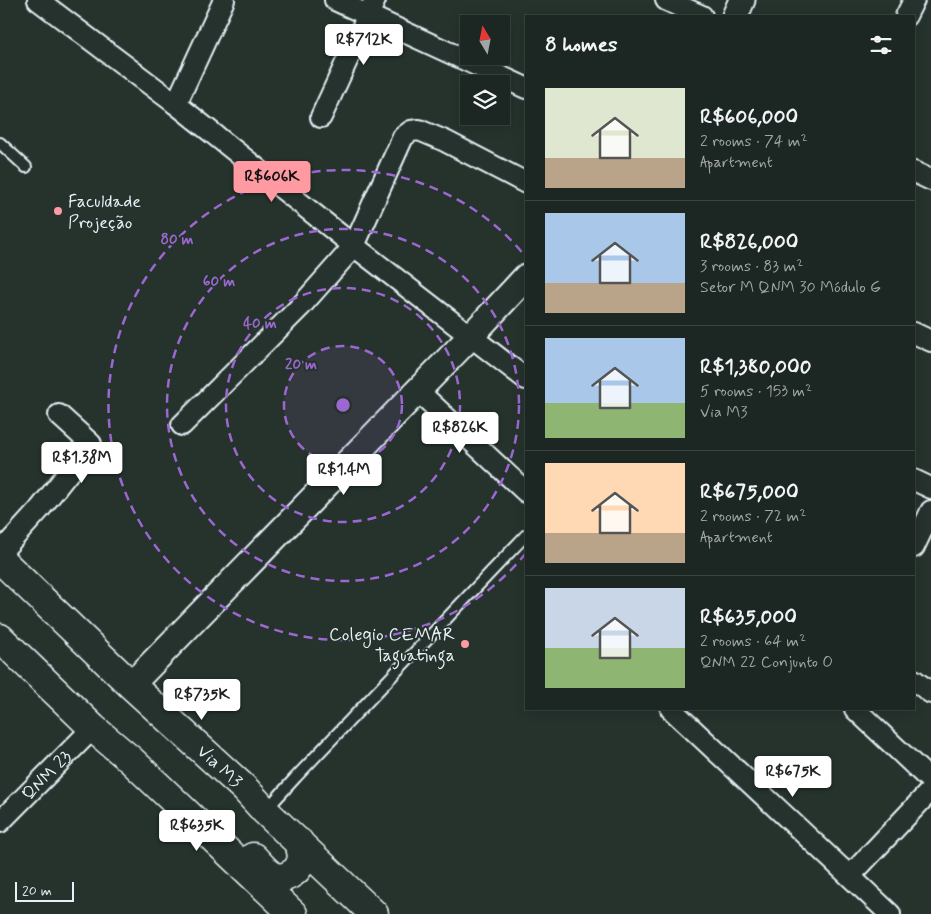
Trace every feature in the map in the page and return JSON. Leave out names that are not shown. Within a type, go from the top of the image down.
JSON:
[{"type":"main road","name":"Via M3","points":[[0,560],[131,685],[245,789],[265,811],[374,914]]},
{"type":"main road","points":[[0,578],[24,600],[86,642]]},
{"type":"main road","points":[[0,638],[93,728],[131,760],[293,914]]},
{"type":"main road","points":[[131,760],[194,805],[273,876],[285,876],[296,871],[302,860],[299,842]]},
{"type":"street","points":[[38,0],[176,104],[354,246],[525,378]]},
{"type":"street","points":[[176,104],[224,0]]},
{"type":"street","points":[[335,0],[372,8],[525,87]]},
{"type":"street","points":[[666,0],[700,15]]},
{"type":"street","points":[[735,15],[742,0]]},
{"type":"street","points":[[906,15],[914,0]]},
{"type":"street","points":[[322,117],[372,8]]},
{"type":"street","points":[[182,425],[300,307],[354,246],[403,136],[411,131],[418,130],[445,141],[525,182]]},
{"type":"street","points":[[915,172],[931,180]]},
{"type":"street","points":[[131,685],[418,391],[525,278]]},
{"type":"street","points":[[915,334],[931,342]]},
{"type":"street","points":[[418,391],[525,491]]},
{"type":"street","points":[[0,552],[39,510],[91,444],[59,415]]},
{"type":"street","points":[[915,480],[931,488]]},
{"type":"street","points":[[915,545],[931,511]]},
{"type":"street","points":[[915,681],[931,693]]},
{"type":"street","points":[[672,710],[890,914]]},
{"type":"street","points":[[856,710],[931,781]]},
{"type":"street","name":"QNM 23","points":[[0,822],[93,728]]},
{"type":"street","points":[[850,876],[931,790]]},
{"type":"lane","points":[[0,143],[26,167]]},
{"type":"lane","points":[[265,811],[525,537]]},
{"type":"place","name":"Faculdade Projeção","points":[[58,211]]},
{"type":"place","name":"Colegio CEMAR Taguatinga","points":[[465,644]]}]
